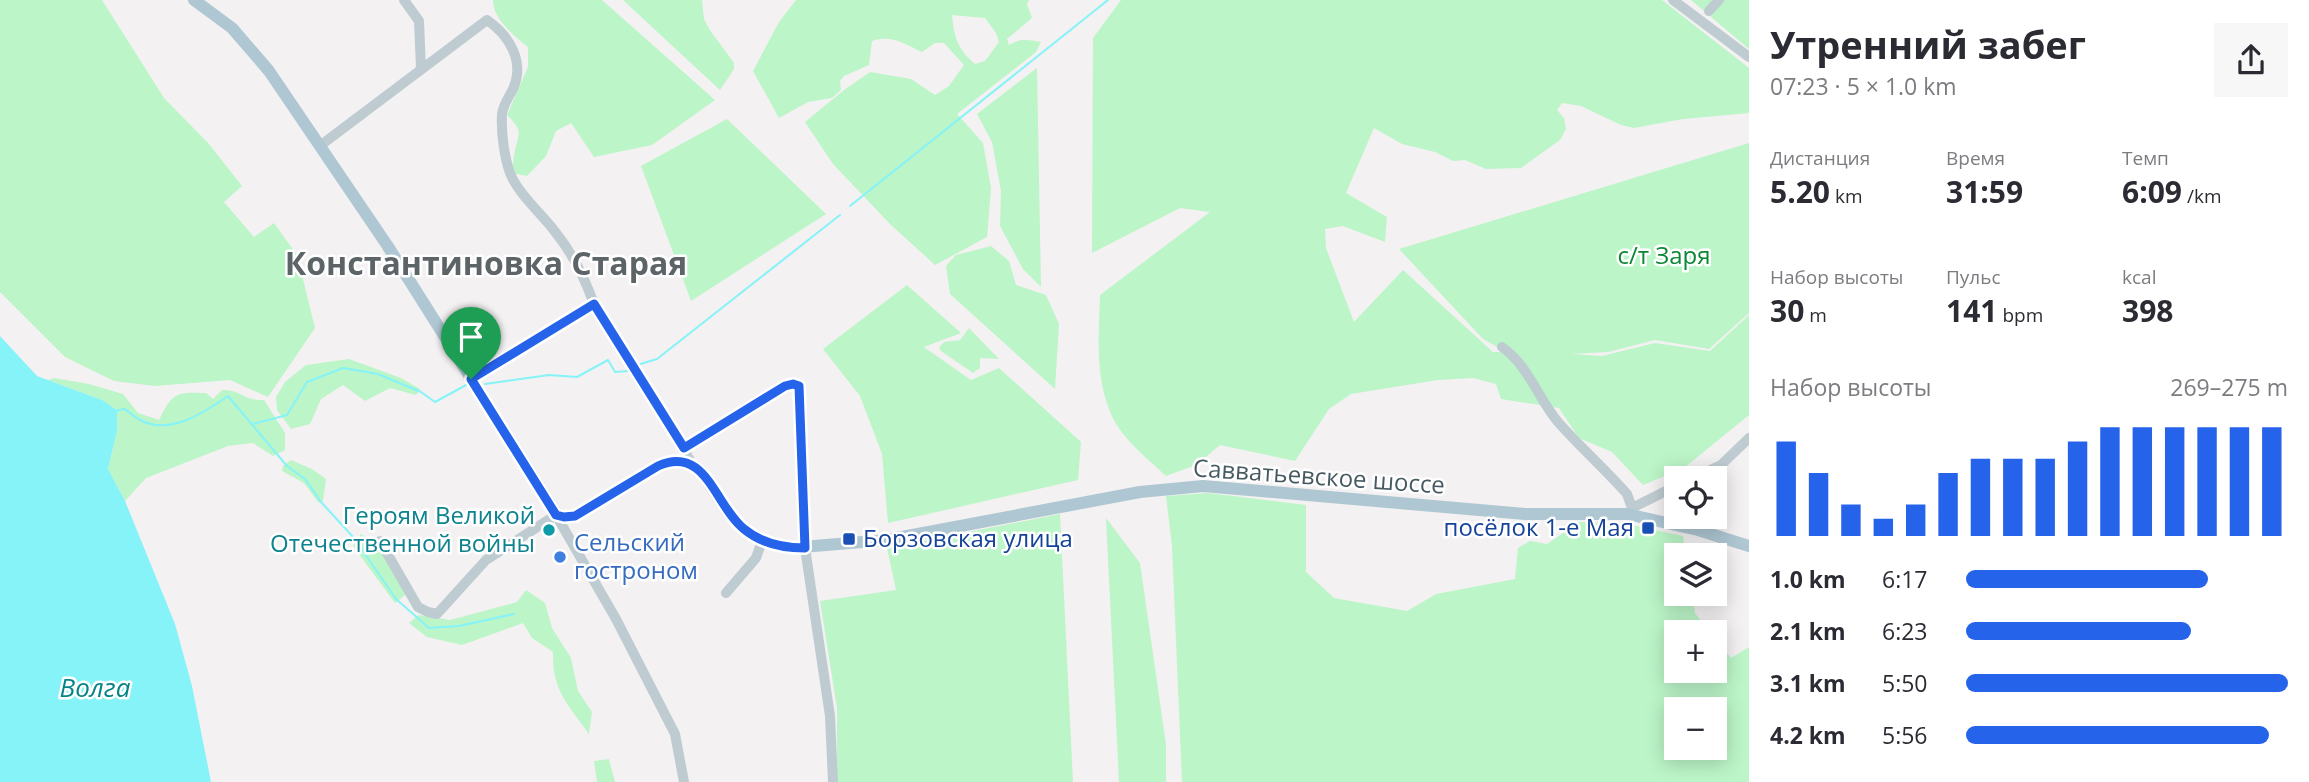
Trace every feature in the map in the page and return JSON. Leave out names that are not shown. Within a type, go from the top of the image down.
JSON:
[{"type":"main road","points":[[194,0],[220,17],[243,39],[321,145],[556,515],[575,516],[665,463],[681,461],[702,472],[735,521],[762,541]]},
{"type":"main road","name":"Савватьевское шоссе","points":[[762,541],[783,547],[805,548],[886,540],[1140,492],[1219,486],[1525,514],[1631,511],[1749,546]]},
{"type":"street","points":[[404,0],[419,21],[421,69]]},
{"type":"street","points":[[1673,0],[1749,57]]},
{"type":"street","points":[[1709,11],[1719,0]]},
{"type":"street","points":[[321,145],[487,20],[503,35],[514,50],[516,59],[514,86],[502,114],[503,135],[511,174],[557,233],[585,279],[594,304],[693,465]]},
{"type":"street","points":[[471,379],[594,304]]},
{"type":"street","points":[[1502,347],[1524,367],[1534,388],[1558,421],[1627,494],[1631,511],[1664,493]]},
{"type":"street","points":[[684,448],[785,386],[796,384],[801,391],[805,548],[830,716],[833,782]]},
{"type":"street","points":[[1719,466],[1749,438]]},
{"type":"street","points":[[380,541],[418,607],[437,614],[486,559],[556,515],[617,619],[675,734],[684,782]]},
{"type":"street","points":[[726,593],[756,558],[762,541]]},
{"type":"green space","points":[[0,0],[102,0],[164,98],[209,144],[242,186],[224,202],[254,237],[274,223],[297,255],[315,328],[268,397],[230,380],[155,386],[114,381],[65,357],[0,292]]},
{"type":"green space","points":[[493,0],[602,0],[715,100],[652,145],[594,157],[571,123],[556,131],[546,156],[527,176],[512,173],[518,131],[507,115],[528,67],[528,47],[500,20]]},
{"type":"green space","points":[[623,0],[702,0],[704,19],[709,29],[734,63],[734,69],[720,90]]},
{"type":"green space","points":[[796,0],[1029,0],[1027,4],[1032,18],[1007,39],[1009,45],[1020,40],[1041,42],[1036,52],[957,114],[983,143],[991,188],[987,237],[935,265],[890,224],[833,164],[805,122],[870,72],[911,79],[935,95],[949,86],[964,65],[944,43],[935,43],[922,52],[892,39],[872,41],[869,65],[844,76],[840,81],[841,90],[832,98],[808,102],[779,118],[753,71],[779,22]],"holes":[[[952,15],[985,18],[999,42],[985,61],[975,64],[958,43]]]},
{"type":"green space","name":"с/т Заря","points":[[1121,0],[1662,0],[1749,68],[1749,113],[1683,119],[1634,128],[1621,125],[1581,106],[1562,103],[1557,110],[1564,118],[1566,129],[1560,140],[1521,168],[1486,169],[1465,160],[1453,161],[1435,152],[1402,144],[1374,128],[1346,193],[1387,217],[1385,242],[1343,226],[1325,229],[1326,248],[1354,322],[1403,270],[1493,352],[1506,352],[1483,339],[1399,249],[1749,143],[1749,313],[1709,349],[1655,340],[1608,352],[1571,354],[1602,356],[1655,343],[1710,351],[1749,315],[1749,415],[1686,466],[1664,466],[1664,476],[1643,485],[1612,452],[1579,438],[1559,408],[1501,399],[1496,384],[1473,378],[1438,380],[1351,394],[1329,409],[1295,461],[1220,445],[1196,465],[1166,476],[1126,437],[1109,409],[1100,367],[1100,295],[1210,212],[1180,208],[1092,253],[1093,38]]},
{"type":"green space","points":[[1691,0],[1749,0],[1749,49]]},
{"type":"green space","points":[[1037,68],[1041,287],[1023,269],[1000,226],[1001,191],[992,142],[977,114]]},
{"type":"green space","points":[[727,119],[826,214],[691,301],[641,166]]},
{"type":"green space","points":[[991,246],[1009,261],[1016,285],[1046,295],[1059,324],[1055,389],[950,294],[946,266],[956,255]]},
{"type":"green space","points":[[907,285],[961,333],[924,347],[971,380],[999,368],[1081,442],[1078,480],[888,523],[882,454],[860,396],[823,349]]},
{"type":"green space","points":[[969,328],[999,359],[980,358],[980,368],[973,373],[939,347],[944,342],[960,340]]},
{"type":"green space","points":[[349,359],[401,378],[420,389],[416,395],[390,388],[365,401],[343,385],[321,399],[310,424],[291,429],[277,410],[276,397],[285,382],[306,365]]},
{"type":"green space","points":[[54,378],[123,394],[138,413],[159,420],[172,399],[182,394],[206,393],[213,399],[222,390],[229,390],[252,399],[264,400],[285,433],[285,450],[273,456],[253,443],[228,446],[146,478],[125,501],[108,469],[117,431],[117,410],[102,400],[48,380]]},
{"type":"green space","points":[[291,460],[312,469],[326,479],[323,501],[319,503],[304,483],[282,471],[283,466]]},
{"type":"green space","points":[[1208,493],[1306,505],[1306,572],[1334,598],[1407,611],[1436,594],[1515,579],[1518,548],[1530,541],[1547,544],[1579,522],[1623,523],[1683,536],[1684,543],[1664,543],[1664,606],[1694,606],[1701,620],[1664,620],[1664,683],[1727,683],[1727,653],[1731,658],[1749,647],[1749,782],[1182,782],[1172,546],[1166,496]]},
{"type":"green space","points":[[1060,514],[1073,782],[837,782],[837,708],[820,601],[896,590],[887,548]]},
{"type":"green space","points":[[1106,518],[1140,563],[1166,745],[1166,782],[1119,782]]},
{"type":"green space","points":[[361,534],[384,549],[405,595],[395,603],[353,546]]},
{"type":"green space","points":[[526,590],[545,603],[552,628],[571,658],[578,691],[592,712],[589,734],[558,687],[553,652],[532,638],[523,623],[462,645],[427,637],[409,623],[419,615],[450,620],[517,602]]},
{"type":"green space","points":[[609,759],[615,782],[597,782],[594,761]]},
{"type":"water","name":"Волга","points":[[0,336],[37,376],[102,400],[117,410],[117,431],[108,469],[125,501],[175,624],[192,686],[211,782],[0,782]]},
{"type":"waterway","points":[[850,206],[1108,0]]},
{"type":"waterway","points":[[637,365],[657,359],[840,215]]},
{"type":"waterway","points":[[485,384],[549,375],[577,377],[608,360],[615,372],[629,371]]},
{"type":"waterway","points":[[253,424],[287,415],[307,382],[343,368],[378,374],[421,392],[435,402],[468,384]]},
{"type":"waterway","points":[[116,411],[124,409],[142,421],[164,425],[187,420],[228,396],[287,466],[305,479],[321,502],[354,538],[396,599],[429,628],[459,626],[514,614]]},
{"type":"place","name":"посёлок 1-е Мая","points":[[1648,528]]},
{"type":"place","name":"Героям Великой Отечественной войны","points":[[549,530]]},
{"type":"place","name":"Борзовская улица","points":[[849,539]]},
{"type":"place","name":"Сельский гостроном","points":[[560,557]]},
{"type":"district","name":"Константиновка Старая","points":[[486,264]]},
{"type":"route","points":[[594,304],[684,448],[785,386],[798,385],[801,391],[805,548],[769,543],[746,531],[735,521],[700,470],[681,461],[658,466],[575,516],[556,515],[471,379],[594,304]]}]
